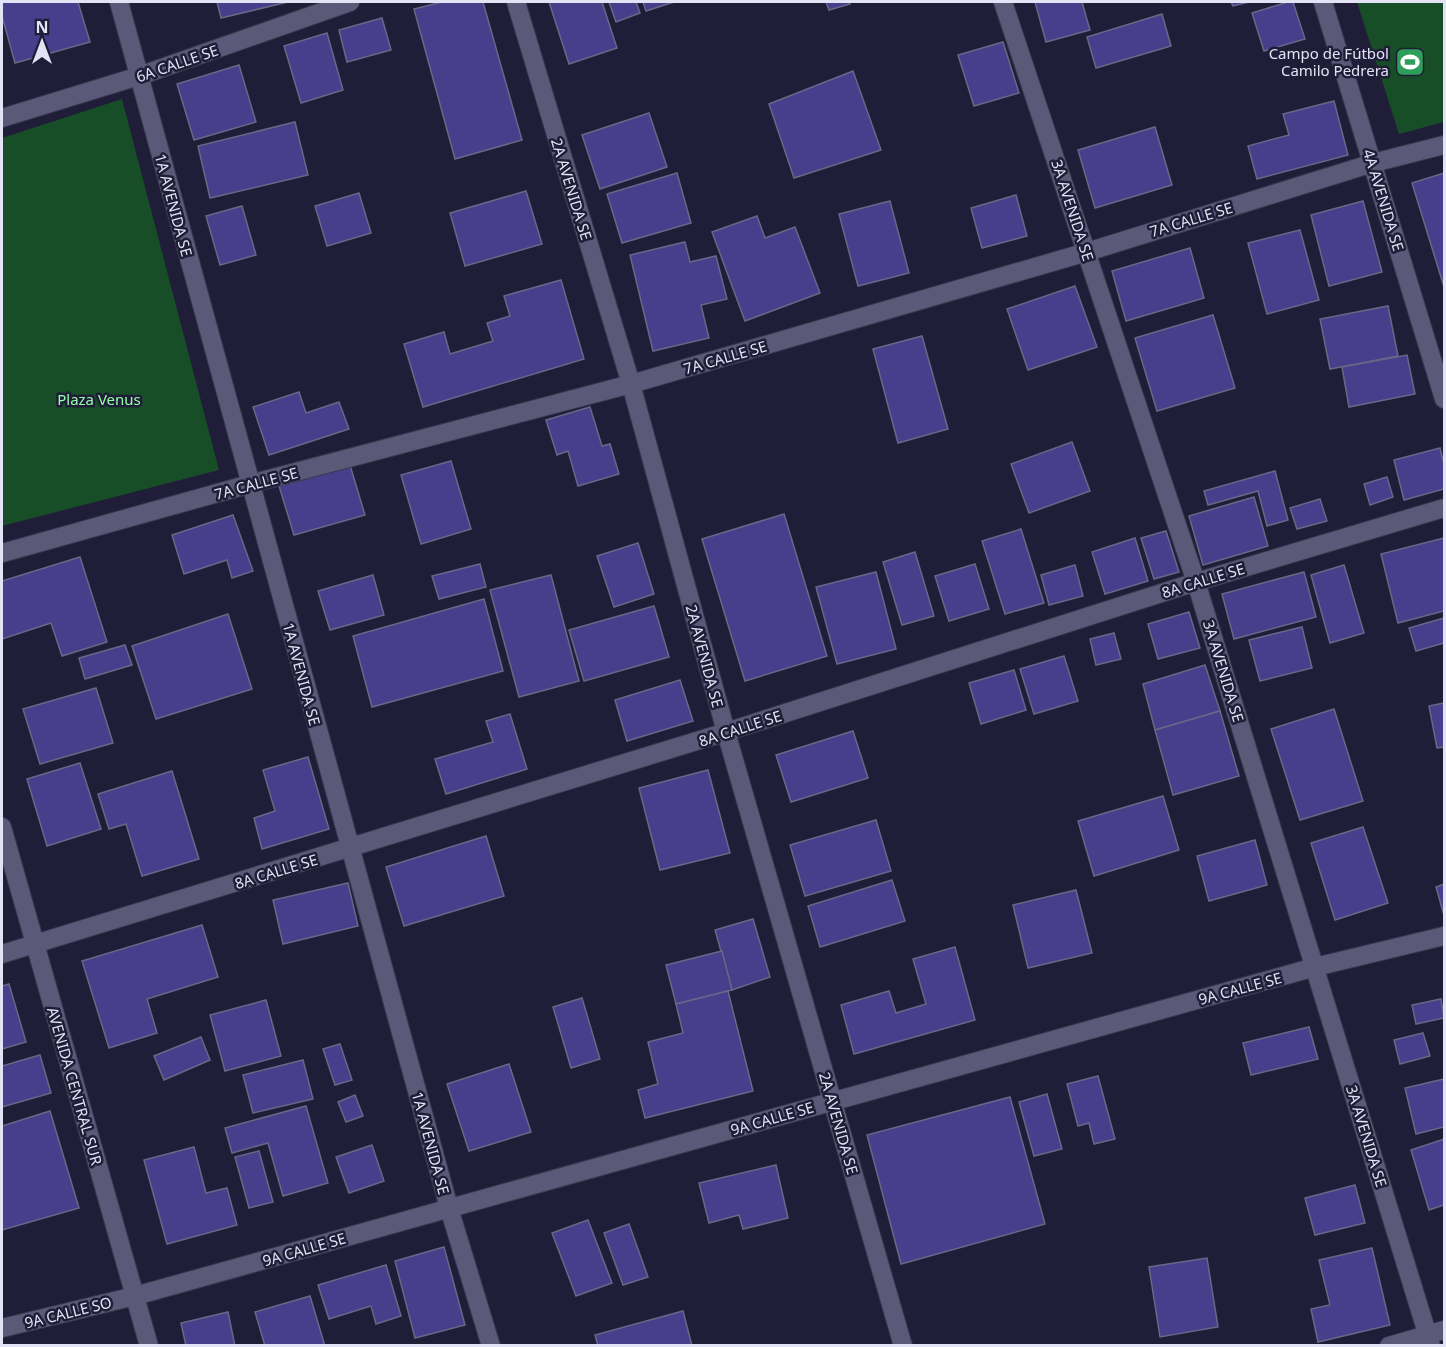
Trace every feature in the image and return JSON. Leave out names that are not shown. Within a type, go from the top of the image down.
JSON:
[{"type":"street","name":"1A AVENIDA SE","points":[[119,2],[449,1208],[492,1346]]},
{"type":"street","name":"6A CALLE SE","points":[[2,118],[139,76],[350,2]]},
{"type":"street","name":"2A AVENIDA SE","points":[[516,2],[631,384],[726,732],[903,1346]]},
{"type":"street","name":"3A AVENIDA SE","points":[[1003,2],[1196,582],[1315,967],[1435,1337]]},
{"type":"street","name":"4A AVENIDA SE","points":[[1323,2],[1444,399]]},
{"type":"street","name":"7A CALLE SE","points":[[2,553],[250,484],[631,384],[1087,252],[1373,163],[1444,145]]},
{"type":"street","name":"8A CALLE SE","points":[[2,954],[726,732],[1196,582],[1444,508]]},
{"type":"street","name":"AVENIDA CENTRAL SUR","points":[[2,827],[149,1346]]},
{"type":"street","name":"9A CALLE SE","points":[[135,1296],[1315,967],[1444,936]]},
{"type":"street","name":"9A CALLE SO","points":[[2,1328],[135,1296]]},
{"type":"street","points":[[1389,1346],[1435,1337]]},
{"type":"green space","name":"Campo de Fútbol Camilo Pedrera","points":[[1357,2],[1444,2],[1444,122],[1399,134]]},
{"type":"green space","name":"Plaza Venus","points":[[122,99],[219,470],[2,526],[2,138]]},
{"type":"building","points":[[2,2],[78,2],[90,42],[15,63],[2,16]]},
{"type":"building","points":[[217,2],[288,2],[221,18]]},
{"type":"building","points":[[442,2],[483,2],[522,140],[455,159],[414,9]]},
{"type":"building","points":[[549,2],[602,2],[617,48],[569,64]]},
{"type":"building","points":[[609,2],[636,2],[640,13],[616,22]]},
{"type":"building","points":[[643,2],[674,2],[646,11]]},
{"type":"building","points":[[826,2],[850,2],[850,4],[829,10]]},
{"type":"building","points":[[1035,2],[1082,2],[1090,30],[1046,42]]},
{"type":"building","points":[[1231,2],[1249,2],[1233,6]]},
{"type":"building","points":[[1293,2],[1305,39],[1264,51],[1252,13]]},
{"type":"building","points":[[1162,14],[1171,46],[1096,68],[1087,37]]},
{"type":"building","points":[[382,18],[391,50],[347,62],[339,30]]},
{"type":"building","points":[[327,33],[343,90],[301,103],[284,46]]},
{"type":"building","points":[[1003,42],[1019,93],[974,106],[958,55]]},
{"type":"building","points":[[239,65],[256,122],[194,140],[177,84]]},
{"type":"building","points":[[853,71],[881,150],[794,178],[769,104]]},
{"type":"building","points":[[1334,101],[1348,155],[1257,179],[1248,146],[1289,135],[1283,114]]},
{"type":"building","points":[[649,113],[667,167],[600,189],[582,135]]},
{"type":"building","points":[[295,122],[308,175],[210,198],[198,146]]},
{"type":"building","points":[[1155,127],[1172,185],[1095,208],[1078,150]]},
{"type":"building","points":[[677,173],[691,223],[622,243],[607,194]]},
{"type":"building","points":[[1444,173],[1444,287],[1412,183]]},
{"type":"building","points":[[526,191],[542,244],[465,266],[450,213]]},
{"type":"building","points":[[359,193],[371,233],[327,246],[315,206]]},
{"type":"building","points":[[1016,195],[1027,236],[982,248],[971,208]]},
{"type":"building","points":[[890,201],[909,273],[858,286],[839,214]]},
{"type":"building","points":[[1363,201],[1382,272],[1329,286],[1311,215]]},
{"type":"building","points":[[242,206],[256,255],[220,265],[206,216]]},
{"type":"building","points":[[757,216],[765,238],[795,227],[820,293],[745,321],[712,232]]},
{"type":"building","points":[[1300,230],[1319,300],[1267,314],[1248,243]]},
{"type":"building","points":[[685,242],[690,262],[716,256],[727,299],[701,305],[709,338],[653,351],[630,255]]},
{"type":"building","points":[[1190,248],[1204,298],[1126,321],[1112,271]]},
{"type":"building","points":[[561,280],[584,359],[423,407],[404,344],[444,332],[450,354],[493,341],[487,323],[510,316],[504,296]]},
{"type":"building","points":[[1075,286],[1097,347],[1028,370],[1007,309]]},
{"type":"building","points":[[1388,306],[1398,356],[1330,369],[1320,319]]},
{"type":"building","points":[[1213,315],[1235,388],[1157,411],[1135,338]]},
{"type":"building","points":[[922,336],[948,429],[898,443],[873,349]]},
{"type":"building","points":[[1407,355],[1415,394],[1349,407],[1342,367]]},
{"type":"building","points":[[299,392],[306,413],[339,402],[349,429],[269,455],[253,407]]},
{"type":"building","points":[[590,407],[602,446],[610,444],[619,474],[578,486],[568,451],[557,455],[546,420]]},
{"type":"building","points":[[1072,442],[1090,491],[1029,513],[1011,464]]},
{"type":"building","points":[[1440,448],[1444,465],[1444,489],[1404,500],[1394,460]]},
{"type":"building","points":[[451,461],[471,529],[421,544],[401,475]]},
{"type":"building","points":[[350,465],[365,515],[294,535],[279,486]]},
{"type":"building","points":[[1275,471],[1288,520],[1267,526],[1258,491],[1208,505],[1204,491]]},
{"type":"building","points":[[1387,477],[1393,497],[1370,505],[1364,484]]},
{"type":"building","points":[[1254,497],[1268,546],[1203,565],[1189,516]]},
{"type":"building","points":[[1320,499],[1327,521],[1297,529],[1290,508]]},
{"type":"building","points":[[784,514],[827,656],[745,681],[702,539]]},
{"type":"building","points":[[233,515],[253,571],[232,578],[227,560],[184,574],[172,535]]},
{"type":"building","points":[[1021,529],[1044,603],[1005,614],[982,541]]},
{"type":"building","points":[[1166,531],[1179,572],[1154,579],[1141,538]]},
{"type":"building","points":[[1135,538],[1148,581],[1105,594],[1092,552]]},
{"type":"building","points":[[1444,538],[1444,611],[1398,623],[1381,554]]},
{"type":"building","points":[[638,543],[654,594],[614,607],[597,556]]},
{"type":"building","points":[[915,552],[934,616],[902,625],[883,562]]},
{"type":"building","points":[[80,557],[107,642],[62,656],[51,623],[2,639],[2,581]]},
{"type":"building","points":[[480,564],[486,587],[439,599],[432,576]]},
{"type":"building","points":[[975,564],[989,609],[949,621],[935,576]]},
{"type":"building","points":[[1075,565],[1083,596],[1049,605],[1041,575]]},
{"type":"building","points":[[1344,565],[1364,633],[1330,643],[1311,575]]},
{"type":"building","points":[[876,572],[896,649],[837,664],[816,587]]},
{"type":"building","points":[[1304,572],[1316,617],[1234,639],[1222,594]]},
{"type":"building","points":[[373,575],[384,615],[330,630],[318,591]]},
{"type":"building","points":[[551,575],[579,681],[519,697],[490,590]]},
{"type":"building","points":[[484,599],[503,671],[372,707],[353,636]]},
{"type":"building","points":[[654,606],[669,657],[584,681],[569,630]]},
{"type":"building","points":[[1189,612],[1200,648],[1158,659],[1148,624]]},
{"type":"building","points":[[228,614],[252,689],[156,719],[132,646]]},
{"type":"building","points":[[1444,618],[1444,643],[1416,651],[1409,628]]},
{"type":"building","points":[[1302,627],[1312,668],[1260,681],[1249,640]]},
{"type":"building","points":[[1114,633],[1121,659],[1096,665],[1090,639]]},
{"type":"building","points":[[125,645],[132,665],[85,679],[79,658]]},
{"type":"building","points":[[1064,656],[1078,701],[1034,714],[1020,669]]},
{"type":"building","points":[[1205,665],[1220,711],[1155,730],[1143,684]]},
{"type":"building","points":[[1014,670],[1026,710],[981,724],[969,683]]},
{"type":"building","points":[[680,680],[693,721],[627,741],[615,700]]},
{"type":"building","points":[[96,688],[113,743],[40,764],[23,709]]},
{"type":"building","points":[[1444,703],[1444,747],[1437,748],[1429,706]]},
{"type":"building","points":[[1334,709],[1363,801],[1300,820],[1271,729]]},
{"type":"building","points":[[1220,711],[1239,776],[1173,795],[1155,730]]},
{"type":"building","points":[[510,714],[527,769],[446,794],[435,759],[493,742],[486,721]]},
{"type":"building","points":[[853,731],[868,778],[791,802],[776,755]]},
{"type":"building","points":[[308,757],[329,829],[262,849],[254,818],[275,811],[263,770]]},
{"type":"building","points":[[80,763],[101,829],[47,846],[27,779]]},
{"type":"building","points":[[708,770],[730,853],[660,870],[639,788]]},
{"type":"building","points":[[172,771],[199,859],[142,876],[126,824],[109,829],[98,794]]},
{"type":"building","points":[[1163,796],[1179,850],[1094,876],[1078,821]]},
{"type":"building","points":[[876,820],[891,871],[805,896],[790,845]]},
{"type":"building","points":[[1363,827],[1388,903],[1335,920],[1311,843]]},
{"type":"building","points":[[486,836],[504,896],[404,926],[386,867]]},
{"type":"building","points":[[1255,840],[1267,885],[1209,901],[1197,856]]},
{"type":"building","points":[[892,880],[905,921],[820,947],[808,906]]},
{"type":"building","points":[[348,883],[358,926],[283,944],[273,900]]},
{"type":"building","points":[[1444,884],[1444,911],[1443,912],[1436,887]]},
{"type":"building","points":[[1076,890],[1092,953],[1028,968],[1013,905]]},
{"type":"building","points":[[753,919],[770,977],[732,990],[715,930]]},
{"type":"building","points":[[202,925],[218,977],[147,999],[157,1033],[109,1048],[82,961]]},
{"type":"building","points":[[955,947],[975,1020],[854,1054],[841,1005],[889,991],[896,1013],[926,1004],[913,959]]},
{"type":"building","points":[[722,951],[732,990],[676,1004],[666,965]]},
{"type":"building","points":[[9,984],[26,1042],[2,1049],[2,986]]},
{"type":"building","points":[[728,991],[753,1091],[645,1118],[638,1090],[658,1084],[648,1042],[683,1033],[676,1004]]},
{"type":"building","points":[[582,998],[600,1059],[571,1068],[553,1007]]},
{"type":"building","points":[[1441,999],[1444,1018],[1416,1024],[1412,1005]]},
{"type":"building","points":[[266,1000],[281,1056],[225,1071],[210,1015]]},
{"type":"building","points":[[1309,1027],[1318,1059],[1251,1075],[1243,1043]]},
{"type":"building","points":[[1423,1033],[1430,1056],[1400,1064],[1394,1040]]},
{"type":"building","points":[[201,1037],[210,1060],[164,1080],[154,1056]]},
{"type":"building","points":[[340,1044],[352,1080],[335,1085],[323,1049]]},
{"type":"building","points":[[40,1055],[51,1093],[2,1107],[2,1066]]},
{"type":"building","points":[[303,1060],[313,1099],[253,1113],[243,1075]]},
{"type":"building","points":[[509,1064],[531,1132],[469,1151],[447,1084]]},
{"type":"building","points":[[1098,1076],[1115,1139],[1094,1144],[1089,1123],[1078,1126],[1067,1084]]},
{"type":"building","points":[[1444,1079],[1444,1127],[1416,1134],[1405,1088]]},
{"type":"building","points":[[1047,1094],[1062,1149],[1034,1156],[1019,1102]]},
{"type":"building","points":[[355,1095],[363,1116],[346,1122],[338,1102]]},
{"type":"building","points":[[1010,1097],[1045,1224],[901,1264],[867,1135]]},
{"type":"building","points":[[306,1106],[328,1183],[283,1196],[268,1143],[232,1153],[225,1128]]},
{"type":"building","points":[[50,1111],[79,1208],[2,1230],[2,1126]]},
{"type":"building","points":[[1444,1139],[1444,1205],[1429,1210],[1411,1150]]},
{"type":"building","points":[[372,1145],[384,1181],[349,1193],[336,1157]]},
{"type":"building","points":[[194,1147],[206,1193],[227,1188],[237,1225],[167,1244],[144,1160]]},
{"type":"building","points":[[259,1151],[273,1202],[249,1208],[235,1157]]},
{"type":"building","points":[[776,1165],[788,1218],[743,1229],[739,1215],[709,1223],[699,1183]]},
{"type":"building","points":[[1355,1185],[1365,1223],[1315,1235],[1305,1198]]},
{"type":"building","points":[[588,1220],[612,1283],[576,1296],[552,1233]]},
{"type":"building","points":[[629,1224],[648,1277],[623,1285],[604,1233]]},
{"type":"building","points":[[444,1247],[465,1325],[415,1338],[395,1261]]},
{"type":"building","points":[[1372,1248],[1390,1325],[1318,1342],[1311,1309],[1330,1305],[1319,1260]]},
{"type":"building","points":[[1207,1258],[1218,1327],[1160,1337],[1149,1267]]},
{"type":"building","points":[[386,1265],[401,1316],[376,1324],[371,1306],[329,1319],[318,1285]]},
{"type":"building","points":[[310,1296],[325,1346],[265,1346],[255,1312]]},
{"type":"building","points":[[683,1311],[692,1346],[598,1346],[595,1335]]},
{"type":"building","points":[[228,1312],[235,1346],[186,1346],[181,1323]]},
{"type":"place","name":"Campo de Fútbol Camilo Pedrera","points":[[1410,62]]}]
